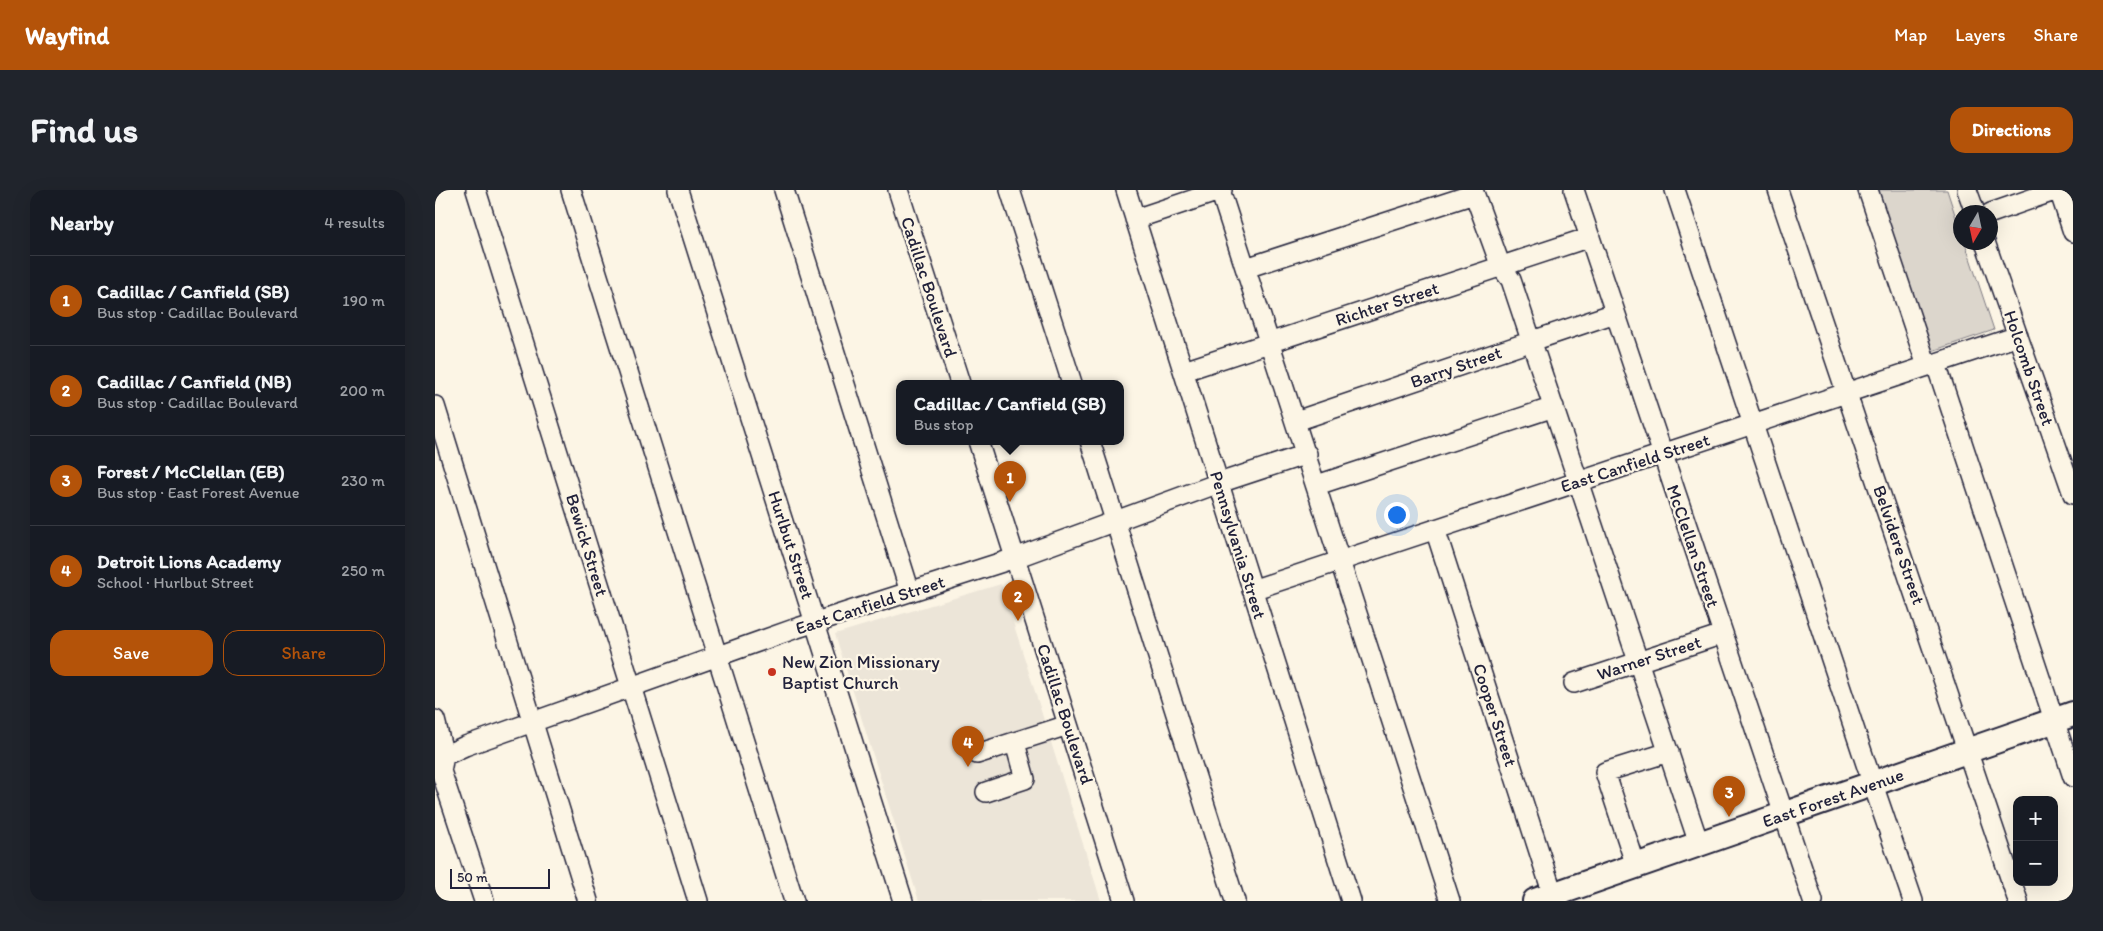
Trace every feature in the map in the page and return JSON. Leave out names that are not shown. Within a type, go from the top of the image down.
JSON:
[{"type":"main road","name":"East Forest Avenue","points":[[1548,899],[1636,866],[2063,717]]},
{"type":"street","name":"Bewick Street","points":[[476,190],[699,901]]},
{"type":"street","points":[[571,190],[794,901]]},
{"type":"street","name":"Hurlbut Street","points":[[678,190],[903,901]]},
{"type":"street","points":[[784,190],[910,592]]},
{"type":"street","name":"Cadillac Boulevard","points":[[898,190],[959,380]]},
{"type":"street","points":[[1010,190],[1071,380]]},
{"type":"street","name":"Pennsylvania Street","points":[[1126,190],[1351,901]]},
{"type":"street","points":[[1135,219],[1221,190],[1450,901]]},
{"type":"street","name":"McClellan Street","points":[[1574,190],[1813,901]]},
{"type":"street","points":[[1675,190],[1872,784],[1913,901]]},
{"type":"street","name":"Belvidere Street","points":[[1778,190],[2018,901]]},
{"type":"street","points":[[1868,190],[2063,717],[2073,777]]},
{"type":"street","points":[[1967,190],[1972,205]]},
{"type":"street","points":[[1998,211],[2058,190],[2073,232]]},
{"type":"street","points":[[1246,268],[1473,192],[1501,267],[1511,280],[1555,407],[1699,844]]},
{"type":"street","name":"Richter Street","points":[[1184,371],[1590,237]]},
{"type":"street","name":"Holcomb Street","points":[[1988,250],[2073,494]]},
{"type":"street","name":"Barry Street","points":[[1296,421],[1615,313]]},
{"type":"street","name":"East Canfield Street","points":[[1252,590],[2018,336]]},
{"type":"street","points":[[435,406],[588,901]]},
{"type":"street","points":[[1317,485],[1555,407]]},
{"type":"street","name":"Cadillac Boulevard","points":[[979,445],[1124,901]]},
{"type":"street","points":[[1091,445],[1235,901]]},
{"type":"street","name":"East Canfield Street","points":[[439,758],[532,722],[716,657],[1015,558],[1219,483],[1307,454]]},
{"type":"street","name":"Cooper Street","points":[[1435,529],[1548,899]]},
{"type":"street","name":"Warner Street","points":[[1575,683],[1723,634]]},
{"type":"street","points":[[435,720],[441,771],[484,901]]},
{"type":"street","points":[[977,754],[1068,725]]},
{"type":"street","points":[[986,792],[1025,779],[1015,743]]},
{"type":"street","points":[[1636,866],[1605,772],[1669,752]]},
{"type":"shaded area","points":[[1947,190],[1953,208],[1953,250],[1967,250],[1994,330],[1929,352],[1875,191]]},
{"type":"shaded area","points":[[1001,584],[1101,901],[919,901],[835,634]]},
{"type":"place","name":"Cadillac / Canfield (SB)","points":[[1010,502]]},
{"type":"place","name":"Cadillac / Canfield (NB)","points":[[1018,621]]},
{"type":"place","name":"New Zion Missionary Baptist Church","points":[[772,672]]},
{"type":"place","name":"Detroit Lions Academy","points":[[968,767]]},
{"type":"place","name":"Forest / McClellan (EB)","points":[[1729,817]]}]
